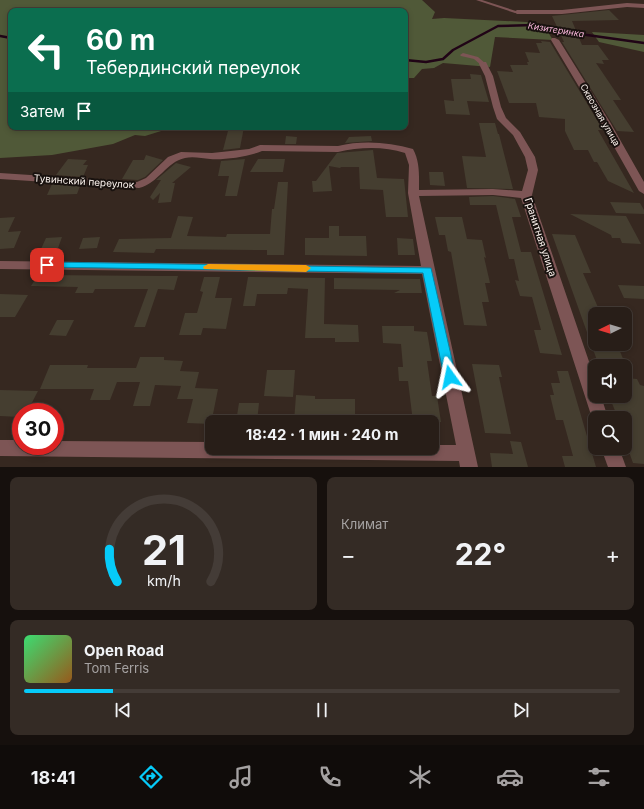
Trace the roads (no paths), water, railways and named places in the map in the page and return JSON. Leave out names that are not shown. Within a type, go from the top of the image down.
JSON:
[{"type":"street","points":[[517,12],[562,12],[626,5],[644,6]]},
{"type":"street","name":"Сквозная улица","points":[[555,40],[605,122],[644,191]]},
{"type":"street","name":"Гранитная улица","points":[[483,64],[489,76],[497,107],[502,119],[518,134],[530,157],[533,170],[526,195],[598,411]]},
{"type":"street","name":"Тувинский переулок","points":[[0,176],[73,180],[129,186],[139,185],[150,180],[172,159],[185,154],[218,155],[251,152],[260,148],[338,149],[348,146],[393,146],[409,150],[414,165],[413,193]]},
{"type":"street","points":[[0,448],[468,460],[413,193],[493,192],[526,195]]},
{"type":"street","points":[[0,264],[428,270]]},
{"type":"street","points":[[613,455],[617,467]]},
{"type":"lane","points":[[478,0],[517,12]]},
{"type":"lane","points":[[463,55],[476,58],[483,64]]},
{"type":"waterway","name":"Кизитеринка","points":[[408,60],[426,62],[443,59],[453,50],[498,26],[534,25],[564,32]]},
{"type":"waterway","name":"Кизитеринка","points":[[573,33],[644,43]]},
{"type":"waterway","name":"Кизитеринка","points":[[0,36],[8,37]]}]
